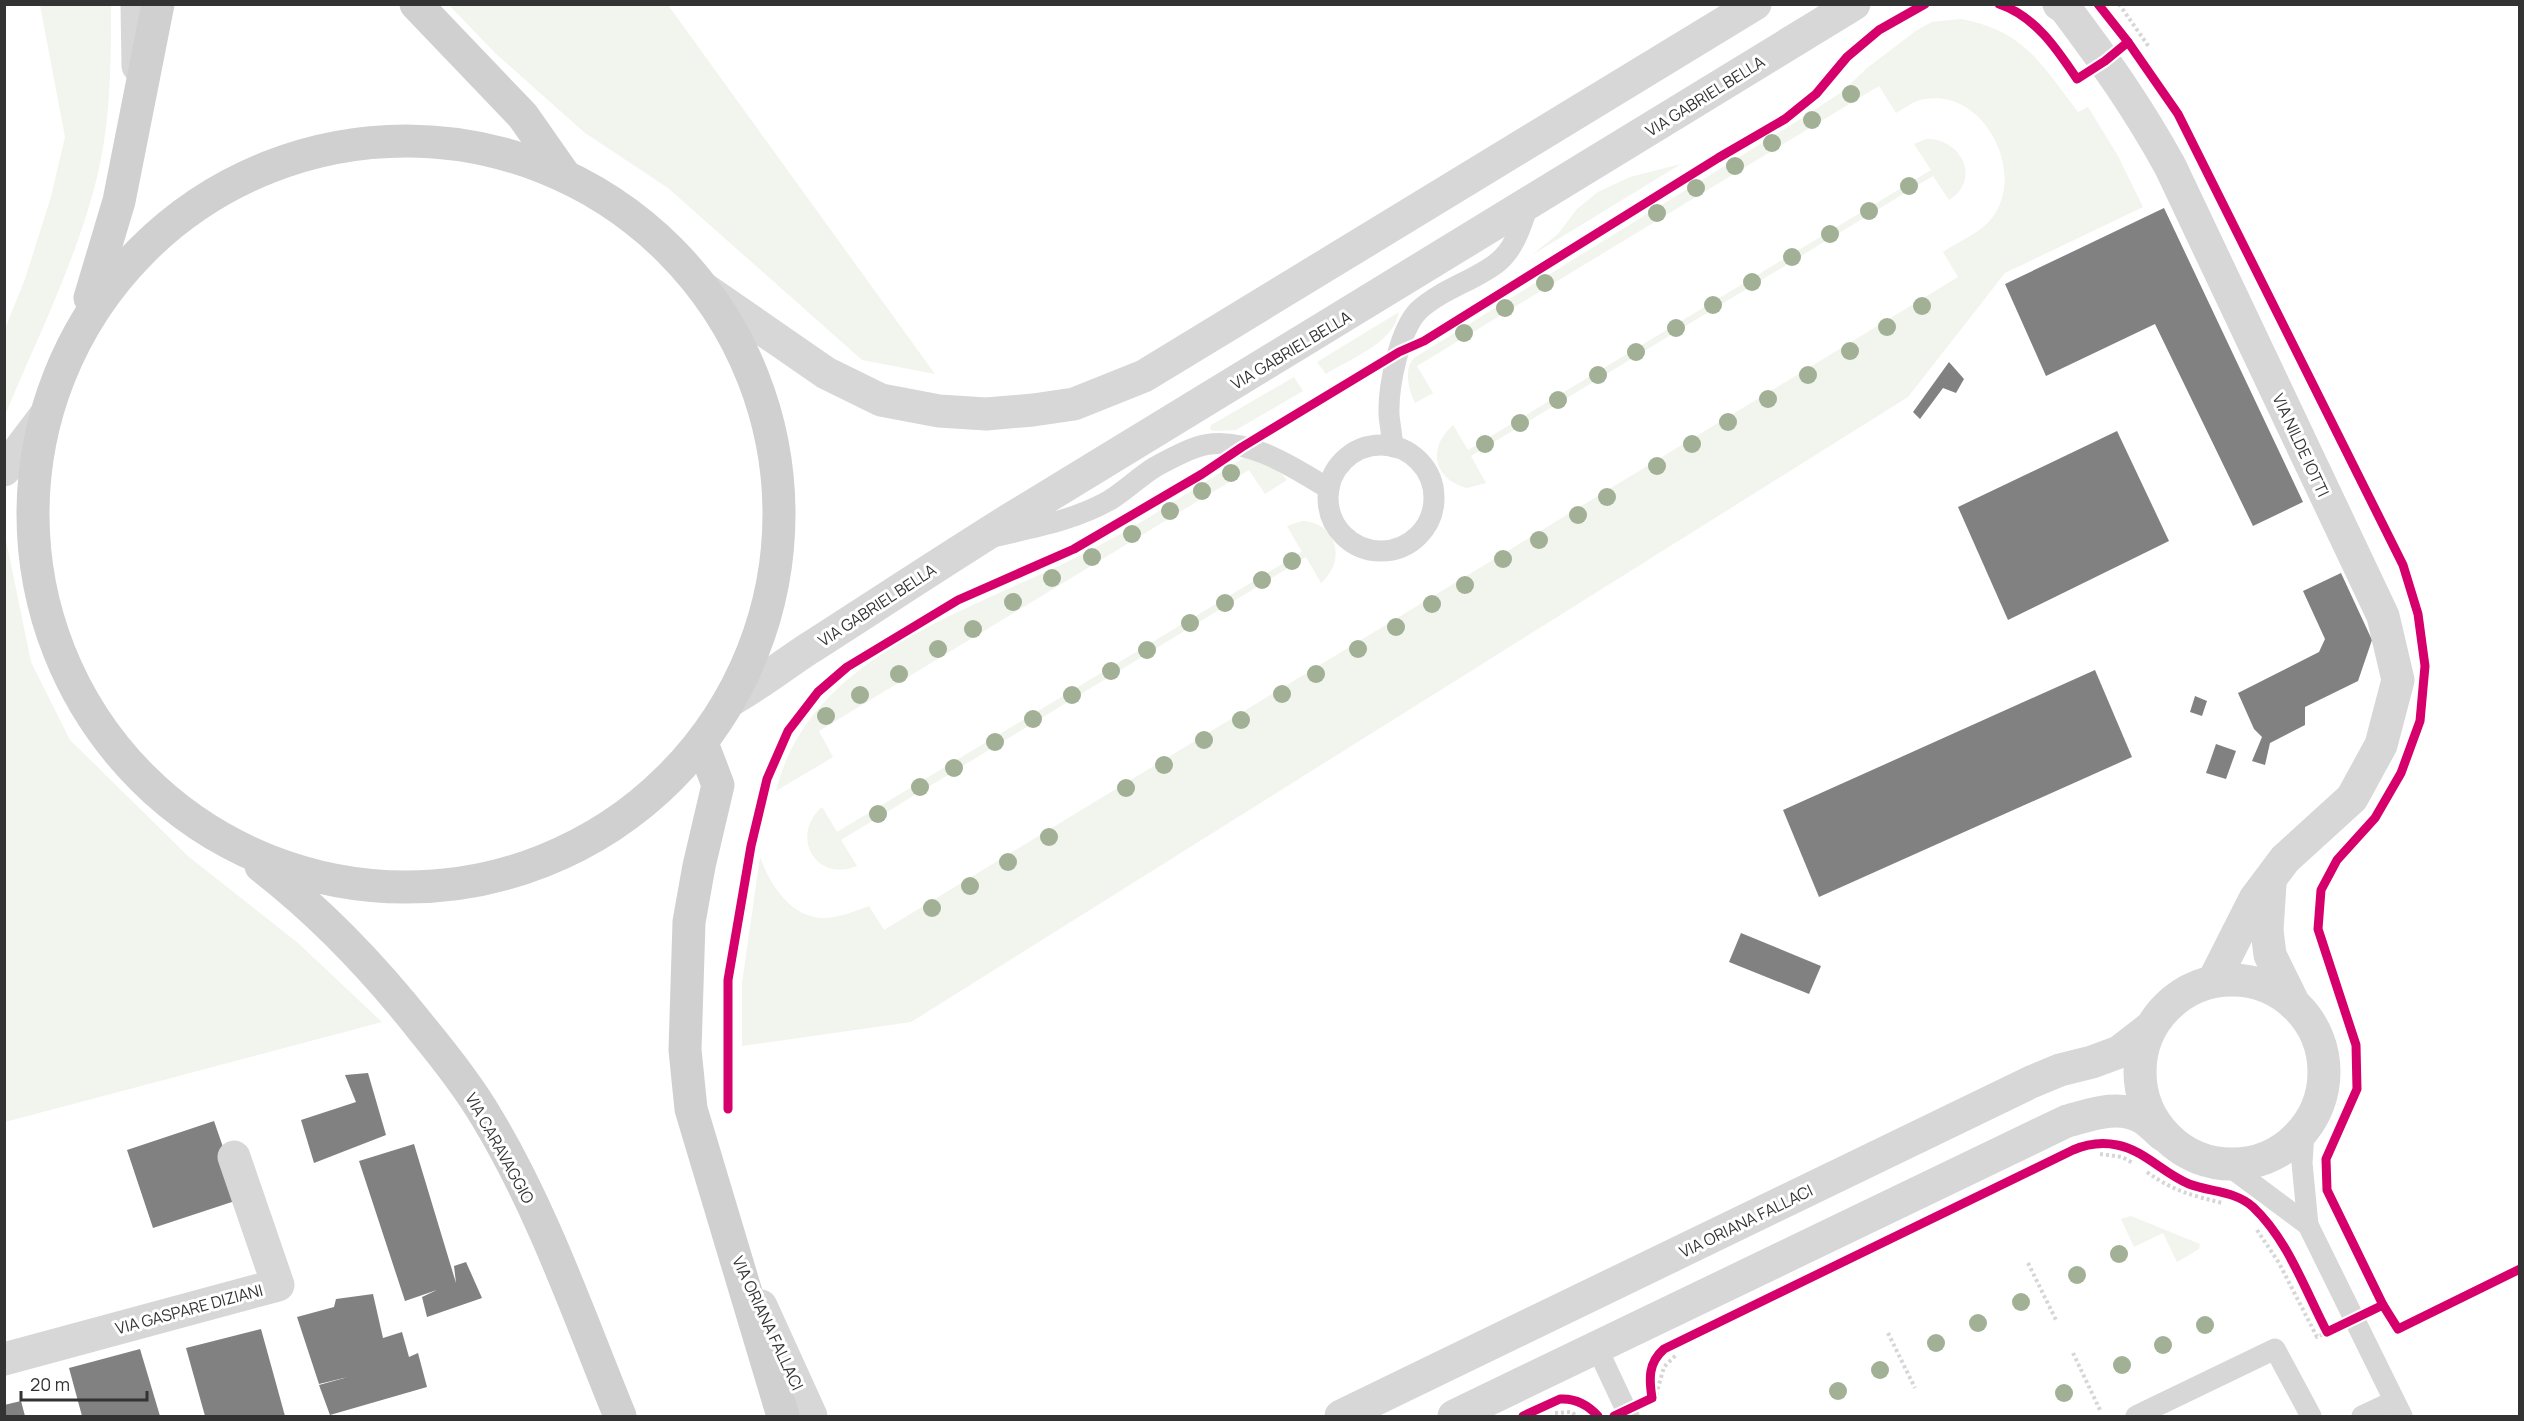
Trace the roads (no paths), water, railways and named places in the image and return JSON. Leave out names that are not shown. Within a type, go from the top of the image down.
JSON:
[{"type":"main road","points":[[77,335],[116,277],[166,226],[224,186],[289,158],[358,142],[428,141],[498,152],[565,176],[618,206],[665,245],[706,290],[735,337],[757,386],[772,438],[779,492],[779,546],[770,599],[754,651],[731,700],[702,743],[664,786],[610,827],[570,850],[517,871],[461,884],[404,888],[347,883],[292,869],[239,848],[193,820],[151,786],[115,747],[84,703],[61,655],[44,603],[34,551],[33,497],[39,444],[53,388],[77,335],[111,234],[158,4]]},
{"type":"main road","points":[[416,4],[523,116],[565,176]]},
{"type":"main road","points":[[702,743],[718,785],[699,866],[689,922],[685,1050],[691,1109],[725,1229],[783,1416]]},
{"type":"main road","name":"VIA CARAVAGGIO","points":[[239,848],[293,890],[336,930],[416,1021],[468,1089],[522,1181],[620,1416]]},
{"type":"street","points":[[137,4],[138,109]]},
{"type":"street","points":[[706,290],[826,373],[881,400],[939,411],[986,414],[1074,404],[1144,376],[1755,4]]},
{"type":"street","name":"VIA GABRIEL BELLA","points":[[731,700],[976,542],[1528,206],[1854,4]]},
{"type":"street","name":"VIA NILDE IOTTI","points":[[2063,6],[2142,115],[2170,166],[2383,616],[2398,680],[2382,745],[2352,798],[2285,859],[2255,899],[2214,980]]},
{"type":"street","points":[[4,470],[45,416]]},
{"type":"street","points":[[1454,1416],[2067,1121],[2124,1110],[2142,1117],[2188,1154],[2203,1161],[2227,1179],[2283,1150],[2304,1132],[2319,1106],[2324,1078],[2322,1050],[2311,1024],[2294,1004],[2270,956],[2267,930],[2270,879]]},
{"type":"street","points":[[2163,1135],[2147,1110],[2139,1083],[2140,1056],[2150,1028],[2165,1006],[2189,988],[2214,980],[2244,980],[2270,987],[2294,1004]]},
{"type":"street","name":"VIA ORIANA FALLACI","points":[[1341,1416],[2031,1082],[2060,1070],[2120,1052],[2150,1028]]},
{"type":"street","name":"VIA GASPARE DIZIANI","points":[[4,1359],[278,1285],[234,1157]]},
{"type":"street","name":"VIA ORIANA FALLACI","points":[[725,1229],[811,1416]]},
{"type":"lane","points":[[1393,447],[1389,413],[1395,367],[1405,331],[1419,311],[1453,287],[1497,262],[1509,249],[1519,232],[1528,206]]},
{"type":"lane","points":[[976,542],[1058,523],[1110,500],[1153,468],[1198,446],[1219,445],[1257,451],[1294,467],[1329,489]]},
{"type":"lane","points":[[1377,445],[1393,447],[1410,453],[1432,480],[1434,498],[1432,515],[1423,531],[1410,543],[1395,550],[1377,551],[1360,547],[1345,537],[1334,523],[1329,506],[1329,489],[1335,473],[1345,459],[1360,450],[1377,445]]},
{"type":"lane","points":[[2304,1132],[2302,1163],[2308,1225],[2352,1320],[2398,1409],[2362,1416]]},
{"type":"lane","points":[[2227,1179],[2308,1225]]},
{"type":"lane","points":[[1597,1347],[1628,1413]]},
{"type":"lane","points":[[2136,1416],[2275,1349],[2310,1416]]}]
